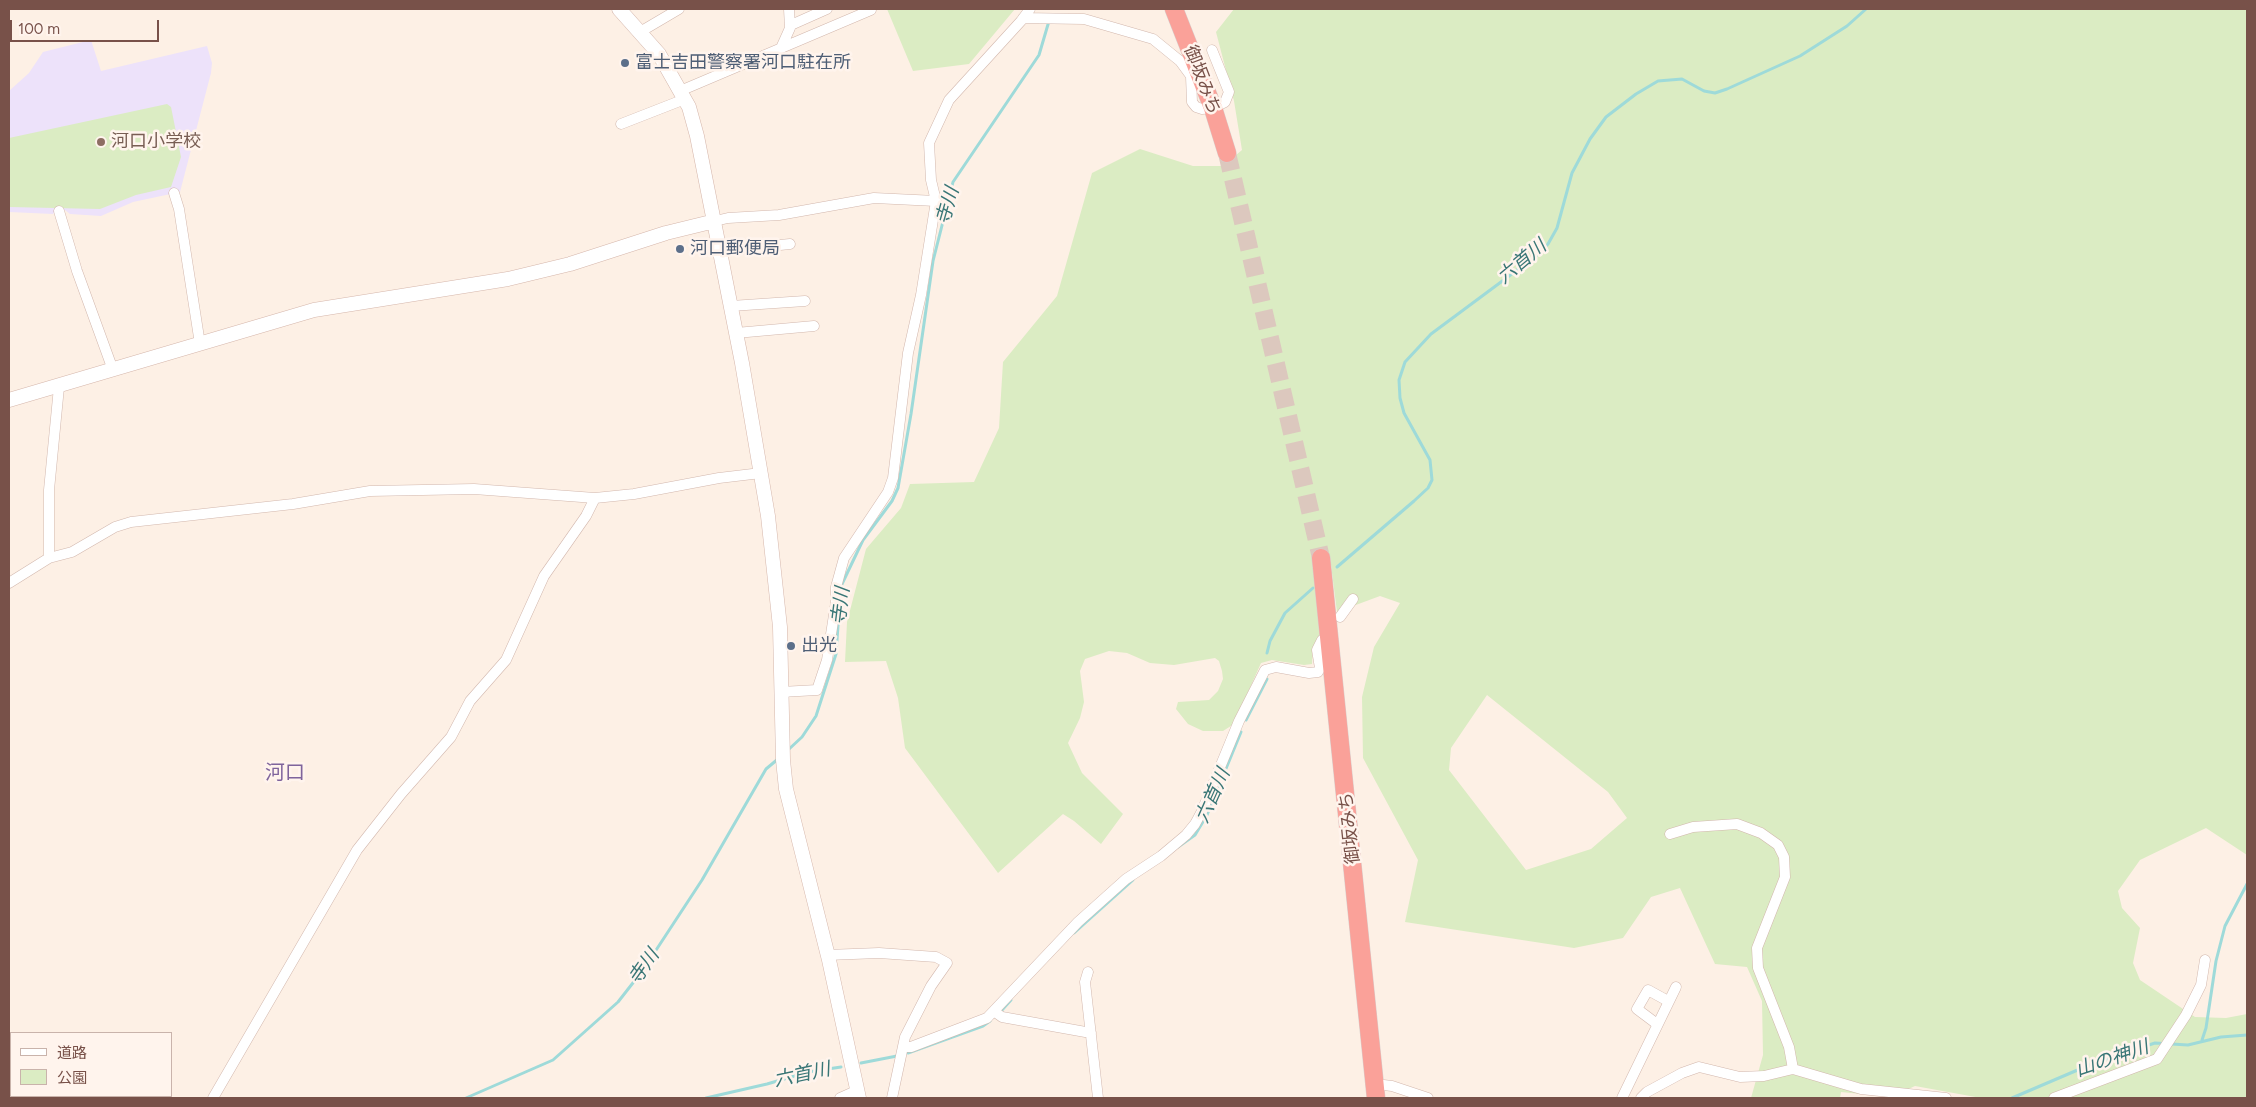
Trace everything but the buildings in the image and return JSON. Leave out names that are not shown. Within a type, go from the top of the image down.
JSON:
[{"type":"highway","name":"御坂みち","points":[[1174,9],[1213,108],[1227,153]]},
{"type":"highway","name":"御坂みち","points":[[1321,558],[1375,1091]]},
{"type":"street","points":[[619,9],[660,54],[683,95],[696,136],[715,221],[761,473],[776,575],[782,746],[792,819],[828,955],[859,1094],[840,1098]]},
{"type":"street","points":[[640,32],[679,9]]},
{"type":"street","points":[[781,48],[791,25],[789,9]]},
{"type":"street","points":[[791,25],[827,9]]},
{"type":"street","points":[[621,124],[781,48],[870,10]]},
{"type":"street","points":[[781,692],[817,690],[827,660],[836,602],[836,588],[844,558],[888,492],[893,478],[908,353],[921,295],[936,202],[931,180],[928,143],[944,108],[1026,13],[1084,19],[1153,39],[1180,61],[1191,76],[1192,102],[1196,107],[1213,108],[1225,102],[1229,92],[1212,50]]},
{"type":"street","points":[[174,193],[179,209],[200,344]]},
{"type":"street","points":[[9,400],[59,387],[314,310],[516,277],[570,264],[666,233],[728,218],[779,215],[874,198],[936,202]]},
{"type":"street","points":[[60,211],[76,271],[113,370]]},
{"type":"street","points":[[720,251],[790,244]]},
{"type":"street","points":[[731,306],[805,301]]},
{"type":"street","points":[[736,333],[814,326]]},
{"type":"street","points":[[49,558],[49,490],[59,387]]},
{"type":"street","points":[[9,584],[49,558],[72,552],[124,524],[293,504],[370,491],[474,489],[595,498],[634,494],[719,478],[761,473]]},
{"type":"street","points":[[214,1098],[357,850],[401,794],[451,737],[470,701],[506,660],[544,576],[586,516],[595,498]]},
{"type":"street","points":[[1340,617],[1353,598]]},
{"type":"street","points":[[904,1047],[911,1047],[936,1036],[983,1021],[995,1012],[1054,945],[1078,922],[1126,879],[1161,856],[1192,829],[1202,811],[1240,721],[1265,670],[1276,667],[1309,673],[1318,672],[1320,668],[1317,650],[1322,640]]},
{"type":"street","points":[[1670,834],[1693,827],[1737,824],[1761,833],[1778,845],[1784,857],[1785,877],[1759,942],[1758,968],[1789,1047],[1793,1069]]},
{"type":"street","points":[[828,955],[878,953],[936,956],[947,962],[918,1010],[905,1037],[892,1098]]},
{"type":"street","points":[[2054,1098],[2157,1059],[2186,1015],[2201,984],[2205,960]]},
{"type":"street","points":[[1088,972],[1085,982],[1098,1098]]},
{"type":"street","points":[[1622,1098],[1676,987]]},
{"type":"street","points":[[1657,1024],[1637,1009],[1648,990],[1668,1001]]},
{"type":"street","points":[[995,1012],[1002,1017],[1091,1033]]},
{"type":"street","points":[[1641,1098],[1647,1092],[1682,1073],[1699,1067],[1740,1076],[1764,1076],[1793,1069],[1861,1089],[1946,1098]]},
{"type":"street","points":[[1375,1091],[1392,1086],[1428,1098]]},
{"type":"shaded area","name":"河口小学校","points":[[91,40],[101,71],[207,46],[212,63],[211,73],[180,192],[133,202],[101,216],[70,214],[65,210],[55,211],[53,214],[9,212],[9,91],[29,73],[43,52]]},
{"type":"green space","points":[[887,9],[1015,9],[969,64],[913,71]]},
{"type":"green space","points":[[1234,9],[2247,9],[2247,855],[2206,828],[2140,860],[2118,891],[2122,908],[2140,928],[2133,963],[2140,980],[2195,1017],[2226,1018],[2247,1014],[2247,1098],[1981,1098],[1915,1086],[1891,1097],[1841,1092],[1840,1098],[1751,1098],[1763,1055],[1762,1001],[1747,967],[1715,964],[1680,888],[1651,897],[1623,938],[1574,948],[1405,922],[1418,860],[1363,758],[1362,697],[1374,647],[1400,603],[1380,596],[1337,612],[1330,557],[1312,560],[1321,634],[1313,647],[1312,664],[1304,665],[1272,660],[1261,663],[1234,724],[1223,731],[1203,731],[1188,724],[1176,709],[1178,702],[1209,700],[1218,691],[1223,679],[1219,661],[1215,658],[1174,665],[1150,663],[1127,653],[1109,651],[1085,659],[1080,671],[1084,702],[1080,718],[1068,743],[1082,773],[1123,814],[1101,844],[1063,814],[998,873],[905,748],[898,698],[886,661],[845,662],[847,622],[866,549],[901,508],[910,484],[974,482],[999,428],[1003,362],[1057,296],[1092,173],[1140,149],[1193,166],[1223,166],[1242,150],[1234,101],[1216,32]],"holes":[[[1487,695],[1608,792],[1627,818],[1591,849],[1526,870],[1449,770],[1451,748]]]},
{"type":"green space","points":[[167,104],[171,107],[181,157],[171,187],[136,195],[100,209],[9,207],[9,138]]},
{"type":"waterway","name":"六首川","points":[[1337,567],[1414,501],[1428,488],[1432,480],[1430,460],[1404,413],[1400,398],[1399,380],[1405,362],[1431,334],[1536,256],[1548,244],[1557,228],[1572,173],[1590,139],[1606,117],[1636,94],[1658,81],[1682,79],[1704,91],[1715,93],[1727,89],[1800,56],[1847,26],[1866,9]]},
{"type":"waterway","name":"寺川","points":[[841,596],[842,584],[863,540],[892,501],[898,488],[911,414],[933,261],[953,182],[1039,55],[1049,21]]},
{"type":"waterway","name":"六首川","points":[[1267,653],[1270,641],[1285,613],[1313,588]]},
{"type":"waterway","name":"寺川","points":[[788,750],[802,737],[816,716],[836,654],[839,612]]},
{"type":"waterway","name":"六首川","points":[[1246,720],[1267,679]]},
{"type":"waterway","name":"六首川","points":[[1178,847],[1195,835],[1207,815],[1241,732]]},
{"type":"waterway","name":"寺川","points":[[466,1098],[553,1060],[618,1002],[643,970],[702,880],[766,769],[778,759]]},
{"type":"waterway","name":"六首川","points":[[1074,933],[1133,880]]},
{"type":"waterway","name":"山の神川","points":[[2202,1040],[2206,1028],[2216,961],[2225,926],[2247,884]]},
{"type":"waterway","name":"六首川","points":[[1002,1010],[1011,1000]]},
{"type":"waterway","name":"六首川","points":[[908,1053],[983,1026],[990,1021]]},
{"type":"waterway","name":"山の神川","points":[[2012,1098],[2094,1063],[2155,1043],[2188,1045],[2221,1037],[2247,1035]]},
{"type":"waterway","name":"六首川","points":[[861,1063],[897,1056]]},
{"type":"waterway","name":"六首川","points":[[706,1098],[767,1084],[808,1072],[841,1067]]},
{"type":"tunnel","points":[[1227,153],[1321,558]]},
{"type":"place","name":"富士吉田警察署河口駐在所","points":[[625,63]]},
{"type":"place","name":"河口小学校","points":[[101,142]]},
{"type":"place","name":"河口郵便局","points":[[680,249]]},
{"type":"place","name":"出光","points":[[791,646]]},
{"type":"district","name":"河口","points":[[285,773]]}]
